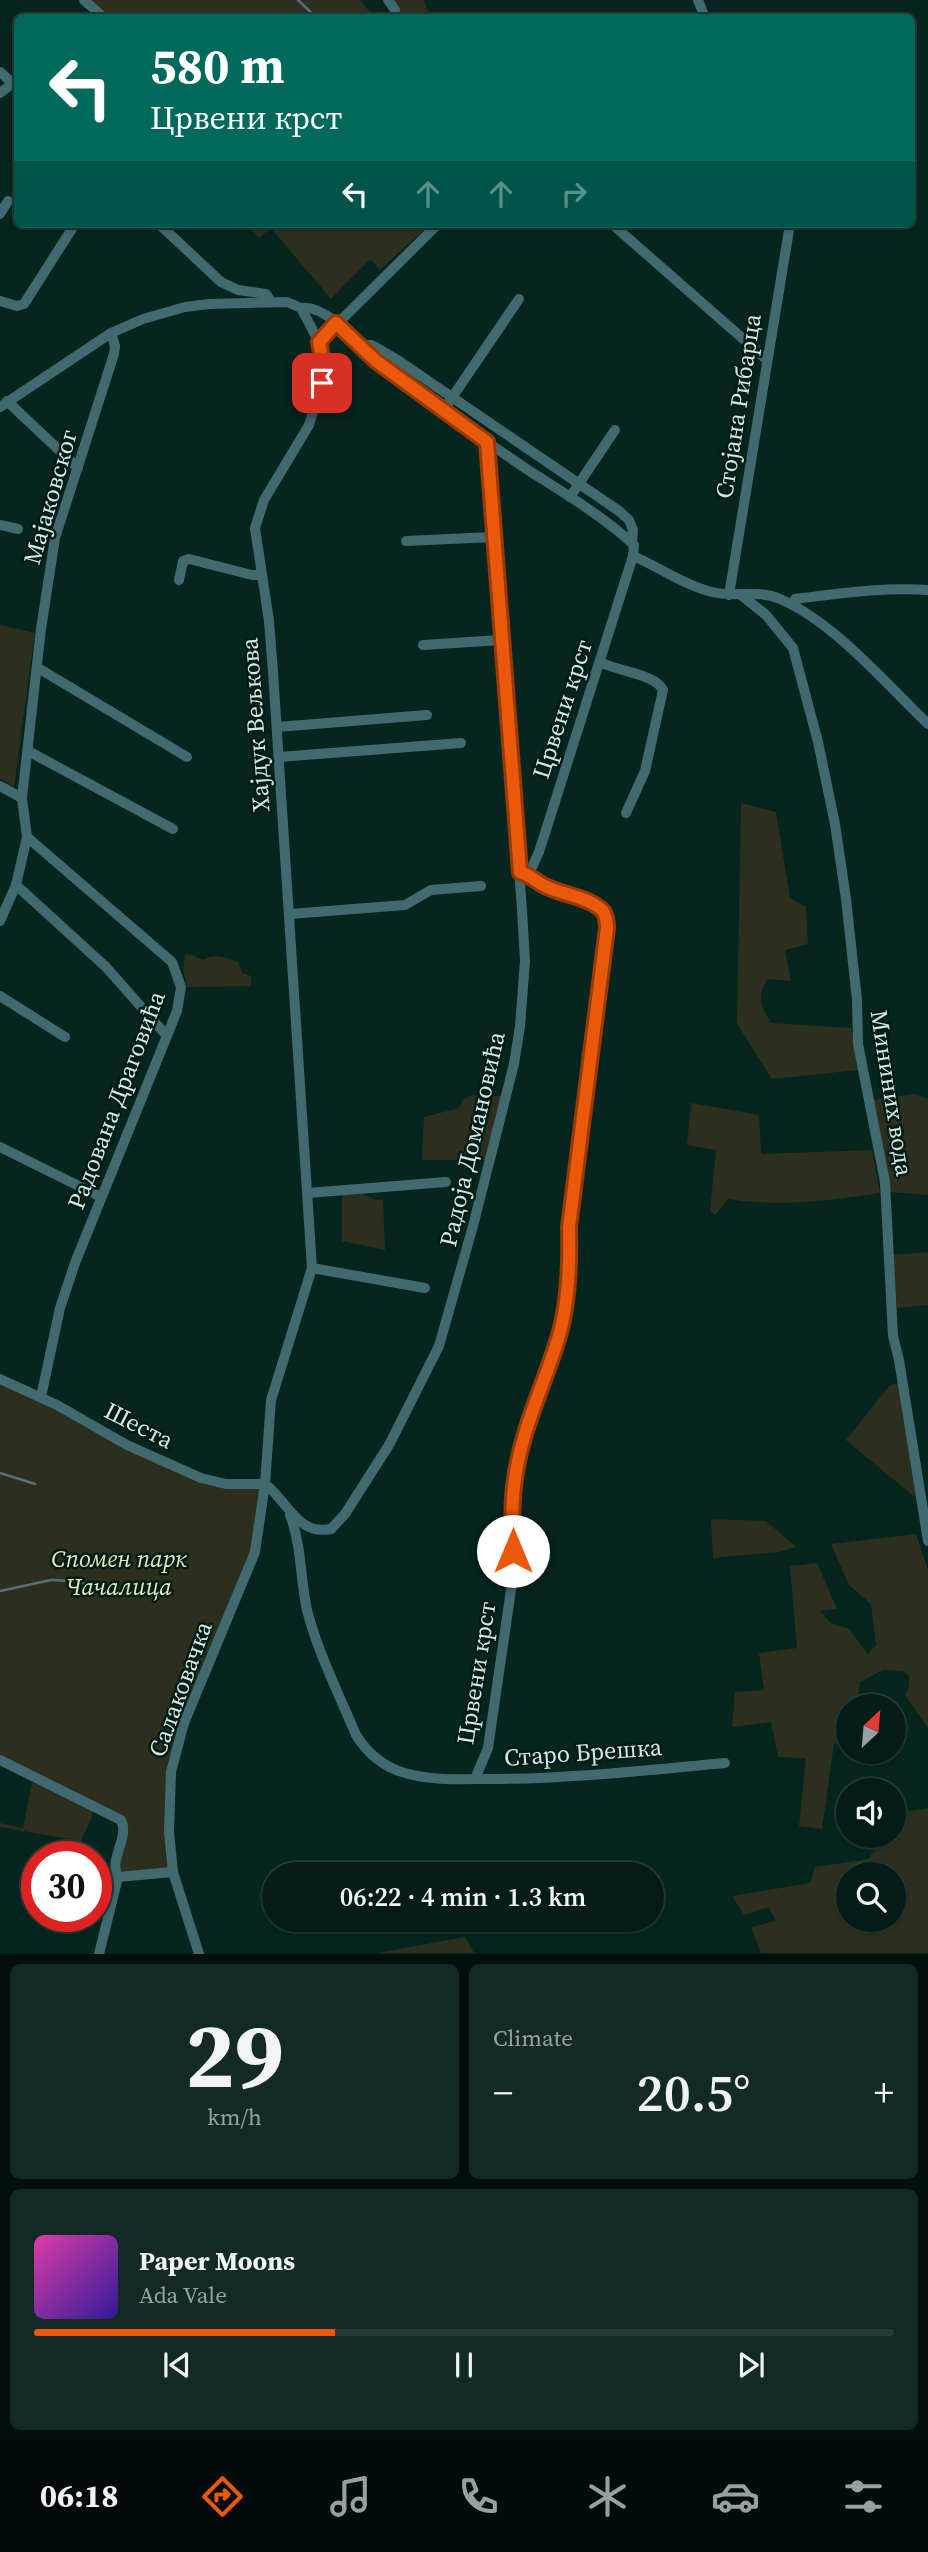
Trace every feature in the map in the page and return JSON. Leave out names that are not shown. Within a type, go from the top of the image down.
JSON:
[{"type":"street","points":[[84,0],[100,14]]},
{"type":"street","points":[[0,72],[14,85]]},
{"type":"street","points":[[0,214],[8,201]]},
{"type":"street","points":[[0,301],[22,306],[72,228]]},
{"type":"street","points":[[163,228],[220,282],[238,290],[266,294],[271,302]]},
{"type":"street","points":[[319,342],[434,228]]},
{"type":"street","points":[[617,228],[766,359]]},
{"type":"street","name":"Стојана Рибарца","points":[[734,595],[766,359],[789,228]]},
{"type":"street","points":[[443,410],[519,299]]},
{"type":"street","points":[[78,468],[3,404],[111,333],[143,319],[185,307],[293,303],[301,308],[310,308],[336,323],[376,361],[487,442],[570,497],[632,544]]},
{"type":"street","name":"Хајдук Вељкова","points":[[265,1484],[271,1400],[312,1268],[269,621],[255,528],[264,500],[309,425],[318,400],[323,363],[319,342],[301,308]]},
{"type":"street","name":"Мајаковског","points":[[0,921],[16,885],[27,837],[22,798],[41,629],[55,538],[114,354],[115,346],[111,333]]},
{"type":"street","points":[[362,345],[378,348],[580,482],[629,520],[633,530],[634,556],[693,585],[734,595],[754,593],[791,604],[826,625],[928,724]]},
{"type":"street","points":[[570,497],[614,429]]},
{"type":"street","name":"Радоја Домановића","points":[[265,1484],[274,1490],[289,1512],[307,1527],[331,1529],[341,1520],[389,1445],[439,1346],[461,1273],[514,1064],[525,961],[524,873],[501,640],[487,442]]},
{"type":"street","points":[[0,525],[18,529]]},
{"type":"street","points":[[407,541],[493,537]]},
{"type":"street","name":"Црвени крст","points":[[475,1779],[488,1748],[509,1610],[513,1576],[514,1487],[536,1396],[559,1337],[563,1315],[569,1268],[569,1227],[607,928],[605,915],[597,908],[544,886],[524,873],[536,859],[634,556]]},
{"type":"street","points":[[179,580],[183,561],[189,559],[251,575],[262,575]]},
{"type":"street","points":[[791,604],[795,599],[803,597],[859,591],[904,588],[928,590]]},
{"type":"street","name":"Мининих вода","points":[[734,595],[766,615],[793,648],[818,742],[833,813],[857,1000],[858,1044],[885,1182],[893,1336],[928,1541]]},
{"type":"street","points":[[423,645],[501,640]]},
{"type":"street","points":[[600,662],[611,669],[655,680],[663,690],[645,771],[626,813]]},
{"type":"street","points":[[38,668],[187,757]]},
{"type":"street","points":[[277,727],[428,715]]},
{"type":"street","points":[[279,757],[461,743]]},
{"type":"street","points":[[28,751],[173,829]]},
{"type":"street","points":[[0,786],[22,798]]},
{"type":"street","name":"Радована Драговића","points":[[27,837],[172,962],[178,974],[180,996],[137,1115],[101,1198],[60,1308],[41,1397]]},
{"type":"street","points":[[16,885],[106,967],[166,1035]]},
{"type":"street","points":[[289,914],[405,905],[431,890],[481,886]]},
{"type":"street","points":[[0,996],[65,1037]]},
{"type":"street","points":[[0,1147],[101,1198]]},
{"type":"street","points":[[308,1192],[446,1182]]},
{"type":"street","points":[[312,1268],[425,1288]]},
{"type":"street","name":"Шеста","points":[[0,1379],[41,1397],[127,1445],[201,1478],[226,1484],[265,1484]]},
{"type":"street","name":"Салаковачка","points":[[199,1954],[173,1872],[169,1797],[184,1723],[255,1552],[265,1484]]},
{"type":"street","name":"Старо Брешка","points":[[289,1512],[299,1543],[306,1606],[311,1625],[351,1724],[364,1748],[382,1763],[406,1774],[431,1778],[475,1779],[561,1777],[725,1763]]},
{"type":"street","points":[[0,1760],[121,1820],[124,1828],[114,1869],[118,1877],[99,1954]]},
{"type":"street","points":[[118,1877],[173,1872]]},
{"type":"green space","points":[[83,0],[360,0],[372,14],[97,14]]},
{"type":"green space","points":[[387,0],[423,0],[430,14],[389,14],[393,11]]},
{"type":"green space","points":[[250,228],[271,228],[259,238]]},
{"type":"green space","points":[[271,228],[426,228],[380,270],[370,259],[331,299]]},
{"type":"green space","points":[[0,625],[35,633],[14,787],[0,778]]},
{"type":"green space","points":[[741,803],[776,812],[790,898],[806,907],[808,944],[785,950],[791,981],[767,979],[761,997],[764,1011],[771,1023],[851,1028],[858,1070],[772,1079],[737,1024]]},
{"type":"green space","points":[[185,954],[203,960],[216,956],[238,962],[242,973],[251,976],[251,986],[187,987],[183,970]]},
{"type":"green space","points":[[914,1094],[928,1099],[928,1195],[889,1192],[874,1100]]},
{"type":"green space","points":[[472,1095],[502,1096],[485,1160],[422,1160],[424,1117],[459,1108],[463,1100]]},
{"type":"green space","points":[[691,1103],[759,1115],[761,1154],[872,1150],[880,1193],[786,1203],[728,1199],[715,1215],[710,1210],[716,1150],[687,1145]]},
{"type":"green space","points":[[362,1194],[376,1200],[383,1199],[385,1250],[342,1241],[342,1195]]},
{"type":"green space","points":[[928,1252],[928,1305],[897,1308],[893,1255]]},
{"type":"green space","name":"Спомен парк Чачалица","points":[[0,1379],[201,1478],[260,1483],[260,1525],[171,1772],[173,1872],[118,1877],[124,1828],[0,1760]]},
{"type":"green space","points":[[898,1383],[916,1498],[846,1440],[890,1385]]},
{"type":"green space","points":[[711,1519],[766,1521],[796,1547],[779,1552],[713,1558]]},
{"type":"green space","points":[[916,1534],[928,1570],[928,1728],[906,1696],[909,1676],[903,1671],[883,1670],[860,1682],[858,1694],[836,1694],[836,1744],[822,1829],[799,1826],[806,1758],[778,1757],[771,1722],[732,1727],[735,1692],[764,1690],[759,1653],[797,1648],[790,1566],[817,1563],[837,1609],[820,1611],[831,1623],[849,1629],[868,1654],[876,1645],[871,1604],[849,1585],[831,1544]]},
{"type":"green space","points":[[32,1782],[94,1811],[81,1841],[0,1827],[0,1823],[23,1828]]},
{"type":"green space","points":[[928,1808],[928,1953],[761,1953],[751,1927],[776,1921],[769,1907],[744,1915],[732,1896],[810,1883],[815,1867],[836,1864],[836,1932],[906,1932],[906,1862],[849,1862],[869,1859],[875,1848],[906,1848],[906,1812]]},
{"type":"green space","points":[[465,1937],[474,1953],[378,1953]]},
{"type":"waterway","points":[[298,0],[313,14]]},
{"type":"waterway","points":[[0,1473],[35,1484]]},
{"type":"waterway","points":[[0,1591],[51,1580],[75,1581],[101,1588]]},
{"type":"route","points":[[322,383],[323,363],[319,342],[336,323],[376,361],[487,442],[520,872],[528,874],[544,886],[588,902],[603,911],[606,920],[569,1227],[569,1268],[563,1315],[559,1337],[536,1396],[521,1453],[514,1487],[513,1551]]}]
